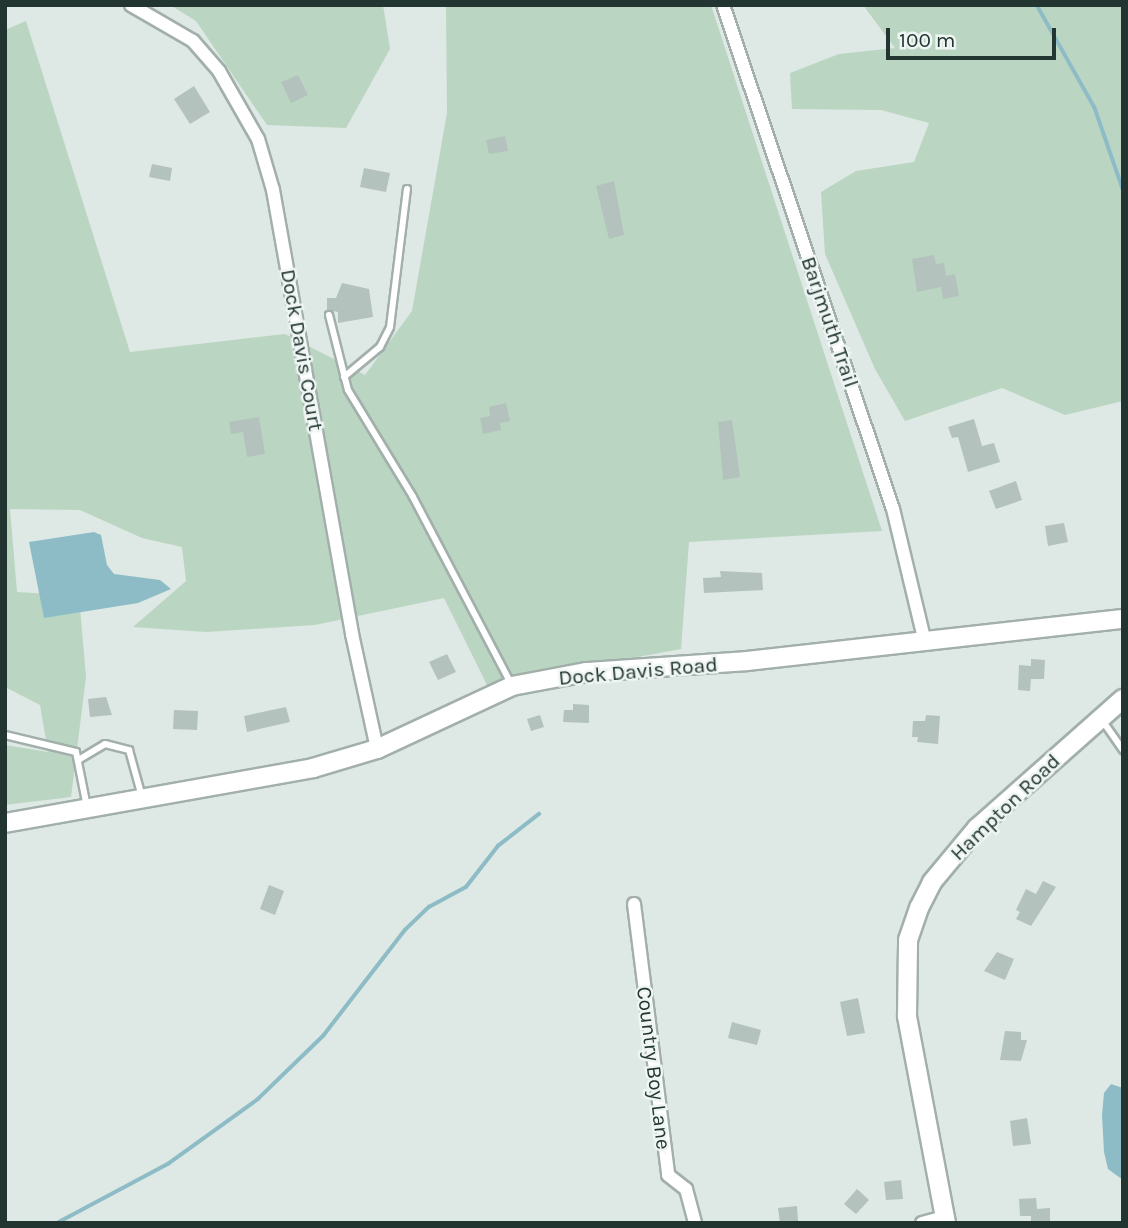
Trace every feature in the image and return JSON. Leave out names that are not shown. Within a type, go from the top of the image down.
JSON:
[{"type":"street","name":"Dock Davis Court","points":[[131,5],[193,41],[219,71],[258,139],[274,190],[352,634],[377,749]]},
{"type":"street","name":"Barjmuth Trail","points":[[723,5],[893,509],[925,642]]},
{"type":"street","name":"Dock Davis Road","points":[[5,822],[278,777],[377,749],[512,686],[586,672],[925,642],[1123,619]]},
{"type":"street","name":"Hampton Road","points":[[945,1220],[907,1016],[908,940],[922,901],[950,857],[977,828],[1123,699]]},
{"type":"street","name":"Country Boy Lane","points":[[634,904],[668,1175],[686,1189],[695,1223]]},
{"type":"street","points":[[922,1223],[945,1220]]},
{"type":"lane","points":[[344,377],[380,347],[390,327],[407,189]]},
{"type":"lane","points":[[329,315],[344,377],[512,686]]},
{"type":"lane","points":[[1101,718],[1123,750]]},
{"type":"lane","points":[[5,735],[68,748],[80,759],[87,809]]},
{"type":"lane","points":[[80,759],[105,744],[129,750],[143,799]]},
{"type":"green space","points":[[170,5],[383,5],[390,49],[346,128],[267,125],[196,21]]},
{"type":"green space","points":[[446,5],[711,5],[882,531],[689,542],[681,649],[487,685],[444,598],[315,625],[206,632],[133,627],[186,581],[182,547],[142,538],[80,510],[10,509],[17,592],[79,596],[86,677],[71,797],[5,805],[5,745],[48,752],[40,705],[5,687],[5,30],[26,21],[130,352],[285,334],[365,375],[412,311],[447,113]]},
{"type":"green space","points":[[863,5],[1123,5],[1123,401],[1065,415],[1002,388],[905,421],[875,369],[825,254],[821,192],[856,171],[914,162],[929,123],[881,110],[792,109],[790,73],[839,54],[895,48]]},
{"type":"water","points":[[94,532],[101,535],[107,565],[114,574],[160,580],[171,589],[138,603],[44,618],[29,542]]},
{"type":"water","points":[[1111,1084],[1123,1088],[1123,1180],[1108,1169],[1104,1152],[1104,1093]]},
{"type":"building","points":[[298,75],[308,95],[291,103],[281,82]]},
{"type":"building","points":[[194,86],[210,112],[190,124],[174,99]]},
{"type":"building","points":[[505,136],[508,151],[489,154],[486,140]]},
{"type":"building","points":[[152,164],[172,168],[170,181],[149,177]]},
{"type":"building","points":[[364,168],[390,173],[386,192],[360,187]]},
{"type":"building","points":[[614,181],[624,235],[609,239],[596,186]]},
{"type":"building","points":[[934,255],[936,264],[944,263],[946,276],[955,274],[959,296],[943,299],[941,287],[917,292],[912,259]]},
{"type":"building","points":[[342,283],[369,289],[373,317],[338,323],[338,312],[327,310],[327,298],[336,298]]},
{"type":"building","points":[[506,403],[510,421],[500,423],[501,430],[483,434],[480,418],[490,416],[489,407]]},
{"type":"building","points":[[259,417],[265,454],[247,457],[243,432],[231,434],[229,422]]},
{"type":"building","points":[[974,419],[982,446],[994,443],[1000,462],[968,472],[958,437],[952,438],[948,427]]},
{"type":"building","points":[[732,420],[740,477],[723,480],[718,422]]},
{"type":"building","points":[[1016,481],[1022,500],[996,509],[989,491]]},
{"type":"building","points":[[1064,523],[1068,542],[1048,546],[1045,526]]},
{"type":"building","points":[[720,571],[762,573],[763,590],[704,593],[703,578],[721,577]]},
{"type":"building","points":[[447,654],[456,672],[438,680],[429,662]]},
{"type":"building","points":[[1031,659],[1045,660],[1044,679],[1031,679],[1030,691],[1018,690],[1019,665],[1031,666]]},
{"type":"building","points":[[106,697],[112,715],[90,717],[88,699]]},
{"type":"building","points":[[573,704],[589,705],[589,723],[563,722],[564,710],[573,710]]},
{"type":"building","points":[[286,707],[290,722],[247,732],[244,716]]},
{"type":"building","points":[[174,710],[198,711],[197,730],[173,729]]},
{"type":"building","points":[[540,715],[544,727],[531,731],[527,719]]},
{"type":"building","points":[[926,715],[940,716],[938,744],[917,742],[918,737],[912,737],[913,721],[925,721]]},
{"type":"building","points":[[1043,881],[1056,887],[1031,926],[1016,919],[1020,912],[1016,910],[1026,889],[1036,894]]},
{"type":"building","points":[[269,885],[284,891],[275,915],[260,909]]},
{"type":"building","points":[[997,952],[1014,959],[1005,980],[984,971]]},
{"type":"building","points":[[858,998],[865,1033],[847,1036],[840,1002]]},
{"type":"building","points":[[732,1022],[761,1030],[757,1045],[728,1038]]},
{"type":"building","points":[[1005,1031],[1021,1032],[1021,1040],[1027,1040],[1021,1061],[1000,1060]]},
{"type":"building","points":[[1027,1118],[1031,1144],[1013,1146],[1010,1121]]},
{"type":"building","points":[[901,1180],[903,1199],[886,1200],[884,1182]]},
{"type":"building","points":[[857,1189],[869,1200],[856,1214],[844,1204]]},
{"type":"building","points":[[1036,1198],[1037,1209],[1050,1208],[1050,1223],[1031,1223],[1031,1216],[1020,1216],[1019,1199]]},
{"type":"building","points":[[797,1206],[798,1221],[780,1223],[778,1208]]},
{"type":"waterway","points":[[1037,5],[1095,108],[1123,189]]},
{"type":"waterway","points":[[57,1223],[168,1164],[258,1099],[323,1036],[405,930],[429,907],[466,887],[498,846],[539,814]]}]
